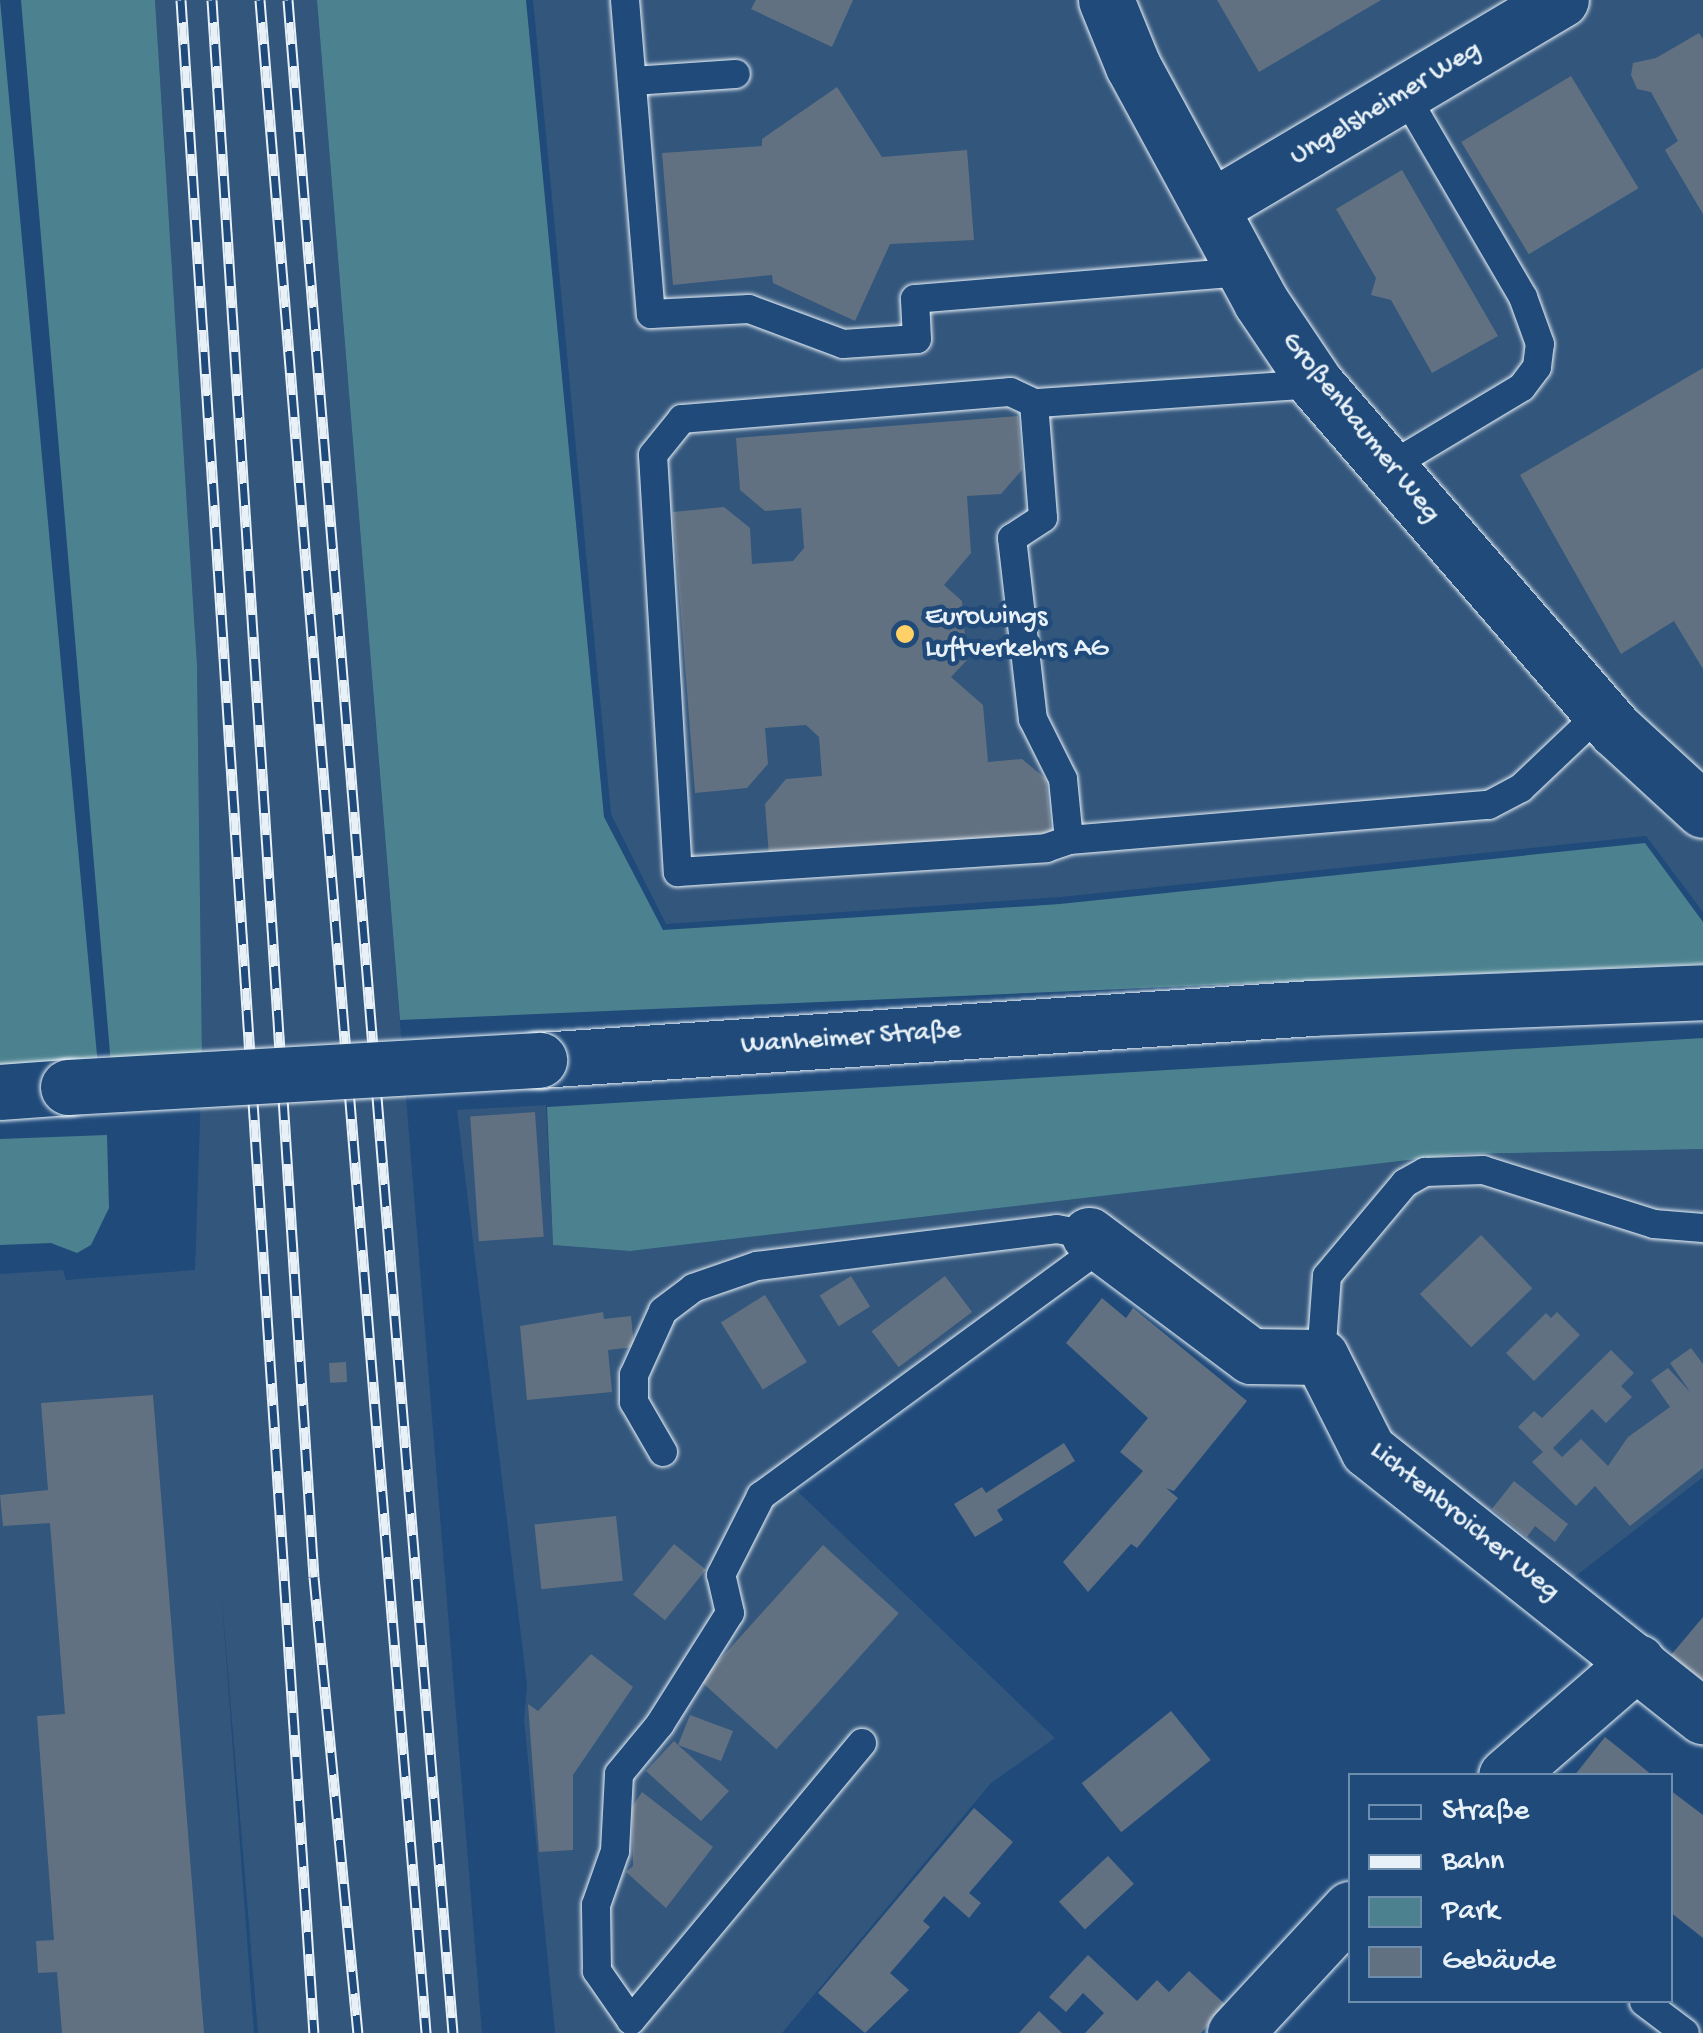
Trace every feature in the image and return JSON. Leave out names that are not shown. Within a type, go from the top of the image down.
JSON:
[{"type":"street","name":"Großenbaumer Weg","points":[[1106,0],[1244,272],[1316,384],[1601,712],[1696,806]]},
{"type":"street","name":"Ungelsheimer Weg","points":[[1210,208],[1562,0]]},
{"type":"street","name":"Wanheimer Straße","points":[[0,1092],[1311,1008],[1703,992]]},
{"type":"street","points":[[1096,1240],[1252,1356],[1321,1357]]},
{"type":"street","name":"Lichtenbroicher Weg","points":[[1321,1357],[1368,1450],[1703,1716]]},
{"type":"street","points":[[1509,1773],[1637,1662]]},
{"type":"street","points":[[1236,2033],[1348,1912]]},
{"type":"lane","points":[[626,0],[650,314],[749,309],[843,344],[917,340],[916,299],[1244,272]]},
{"type":"lane","points":[[632,81],[736,74]]},
{"type":"lane","points":[[1389,468],[1522,387],[1537,367],[1540,344],[1524,297],[1423,82]]},
{"type":"lane","points":[[1316,384],[1034,403],[1010,392],[682,419],[654,455],[678,872],[1046,848],[1069,840],[1488,805],[1520,788],[1601,712]]},
{"type":"lane","points":[[1034,403],[1043,518],[1012,538],[1032,719],[1063,778],[1069,840]]},
{"type":"lane","points":[[1321,1357],[1326,1276],[1406,1183],[1425,1172],[1483,1170],[1654,1224],[1703,1228]]},
{"type":"lane","points":[[664,1452],[634,1402],[634,1376],[662,1312],[693,1288],[723,1272],[1057,1229],[1096,1240]]},
{"type":"lane","points":[[862,1743],[631,2020],[598,1971],[596,1904],[615,1851],[619,1774],[660,1724],[730,1613],[721,1575],[762,1496],[1096,1240]]},
{"type":"lane","points":[[1645,2003],[1685,2033]]},
{"type":"shaded area","points":[[155,0],[317,0],[482,2033],[258,2033],[221,1589],[254,2033],[0,2033],[0,1274],[63,1270],[66,1280],[195,1270],[202,1058],[197,665]]},
{"type":"shaded area","points":[[533,0],[1703,0],[1703,912],[1646,836],[1061,897],[666,924],[611,814]]},
{"type":"shaded area","points":[[546,1105],[553,1245],[630,1251],[1460,1154],[1703,1149],[1703,1477],[1563,1586],[1136,1262],[1097,1270],[791,1485],[1055,1738],[991,1783],[782,2033],[555,2033],[524,1720],[527,1685],[457,1110]]},
{"type":"green space","points":[[0,0],[98,1066],[0,1072]]},
{"type":"green space","points":[[21,0],[155,0],[197,665],[202,1058],[111,1065]]},
{"type":"green space","points":[[317,0],[526,0],[604,817],[663,930],[1060,904],[1645,843],[1703,922],[1703,964],[400,1020]]},
{"type":"green space","points":[[1703,1038],[1703,1149],[1460,1154],[630,1251],[553,1245],[547,1107]]},
{"type":"green space","points":[[107,1135],[109,1208],[91,1245],[77,1253],[51,1243],[0,1245],[0,1139]]},
{"type":"building","points":[[756,0],[853,0],[832,47],[751,9]]},
{"type":"building","points":[[1217,0],[1381,0],[1259,72]]},
{"type":"building","points":[[1699,33],[1703,39],[1703,214],[1665,150],[1678,141],[1651,92],[1637,89],[1631,75],[1633,63],[1656,58]]},
{"type":"building","points":[[1571,76],[1638,188],[1529,254],[1461,142]]},
{"type":"building","points":[[837,87],[882,157],[967,150],[974,240],[890,244],[855,321],[773,283],[772,275],[673,285],[662,153],[762,146],[762,139]]},
{"type":"building","points":[[1402,170],[1498,336],[1432,373],[1391,300],[1371,295],[1376,278],[1336,209]]},
{"type":"building","points":[[1703,368],[1703,669],[1674,621],[1621,654],[1520,475]]},
{"type":"building","points":[[1018,416],[1022,470],[1001,494],[967,496],[971,553],[944,585],[962,601],[967,660],[951,677],[983,705],[988,762],[1022,759],[1046,779],[1051,833],[769,856],[765,804],[786,779],[822,776],[819,737],[806,725],[765,728],[768,764],[747,788],[695,793],[673,512],[724,507],[750,528],[752,564],[793,561],[804,548],[801,508],[765,511],[740,490],[736,438]]},
{"type":"building","points":[[535,1112],[544,1237],[479,1241],[470,1117]]},
{"type":"building","points":[[1481,1235],[1532,1288],[1471,1347],[1420,1294]]},
{"type":"building","points":[[851,1276],[870,1307],[839,1326],[820,1296]]},
{"type":"building","points":[[945,1276],[972,1312],[899,1367],[872,1331]]},
{"type":"building","points":[[765,1295],[807,1362],[763,1390],[721,1323]]},
{"type":"building","points":[[1102,1298],[1126,1318],[1133,1308],[1247,1401],[1174,1491],[1166,1488],[1178,1498],[1137,1548],[1131,1544],[1088,1592],[1063,1562],[1143,1471],[1120,1452],[1148,1418],[1066,1343]]},
{"type":"building","points":[[603,1312],[604,1319],[631,1316],[634,1347],[608,1350],[612,1392],[527,1400],[520,1326]]},
{"type":"building","points":[[1557,1312],[1580,1335],[1534,1381],[1506,1353],[1546,1313],[1551,1318]]},
{"type":"building","points":[[1691,1348],[1703,1364],[1703,1468],[1630,1526],[1595,1486],[1576,1506],[1532,1462],[1543,1452],[1518,1427],[1534,1411],[1542,1418],[1611,1350],[1634,1373],[1621,1386],[1632,1397],[1606,1423],[1592,1409],[1553,1448],[1562,1457],[1581,1439],[1608,1466],[1628,1437],[1670,1407],[1651,1380],[1668,1368],[1691,1393],[1670,1363]]},
{"type":"building","points":[[346,1362],[347,1382],[330,1383],[329,1363]]},
{"type":"building","points":[[153,1395],[204,2033],[62,2033],[57,1972],[38,1973],[36,1941],[54,1940],[37,1716],[65,1714],[50,1523],[3,1526],[0,1495],[48,1490],[41,1403]]},
{"type":"building","points":[[1064,1443],[1075,1461],[997,1510],[1003,1520],[975,1537],[954,1504],[982,1487],[986,1493]]},
{"type":"building","points":[[1514,1481],[1568,1524],[1555,1542],[1535,1526],[1527,1537],[1492,1509]]},
{"type":"building","points":[[616,1516],[623,1581],[541,1589],[534,1525]]},
{"type":"building","points":[[674,1544],[706,1570],[665,1620],[633,1595]]},
{"type":"building","points":[[823,1545],[899,1613],[776,1749],[701,1681]]},
{"type":"building","points":[[1703,1617],[1703,1681],[1671,1655]]},
{"type":"building","points":[[591,1654],[633,1687],[573,1775],[573,1850],[539,1852],[528,1704],[538,1711]]},
{"type":"building","points":[[1171,1711],[1211,1760],[1121,1832],[1082,1783]]},
{"type":"building","points":[[690,1715],[733,1731],[721,1761],[678,1745]]},
{"type":"building","points":[[1605,1737],[1649,1773],[1576,1773]]},
{"type":"building","points":[[674,1741],[729,1791],[701,1821],[646,1771]]},
{"type":"building","points":[[642,1792],[713,1847],[666,1908],[626,1872],[633,1866],[632,1807]]},
{"type":"building","points":[[1673,1792],[1703,1815],[1703,1938],[1673,1914]]},
{"type":"building","points":[[974,1808],[1013,1842],[969,1893],[981,1903],[969,1918],[944,1896],[923,1921],[930,1927],[890,1973],[909,1990],[865,2033],[818,1993]]},
{"type":"building","points":[[1108,1856],[1134,1884],[1085,1929],[1059,1902]]},
{"type":"building","points":[[1088,1955],[1137,2001],[1157,1980],[1169,1992],[1189,1971],[1227,2006],[1201,2033],[1085,2033],[1104,2013],[1083,1993],[1066,2012],[1049,1997]]},
{"type":"building","points":[[1039,2011],[1062,2033],[1019,2033]]},
{"type":"railway","points":[[181,0],[314,2033]]},
{"type":"railway","points":[[212,0],[314,1577],[358,2033]]},
{"type":"railway","points":[[260,0],[426,2033]]},
{"type":"railway","points":[[288,0],[453,2033]]},
{"type":"place","name":"Eurowings Luftverkehrs AG","points":[[905,634]]}]
